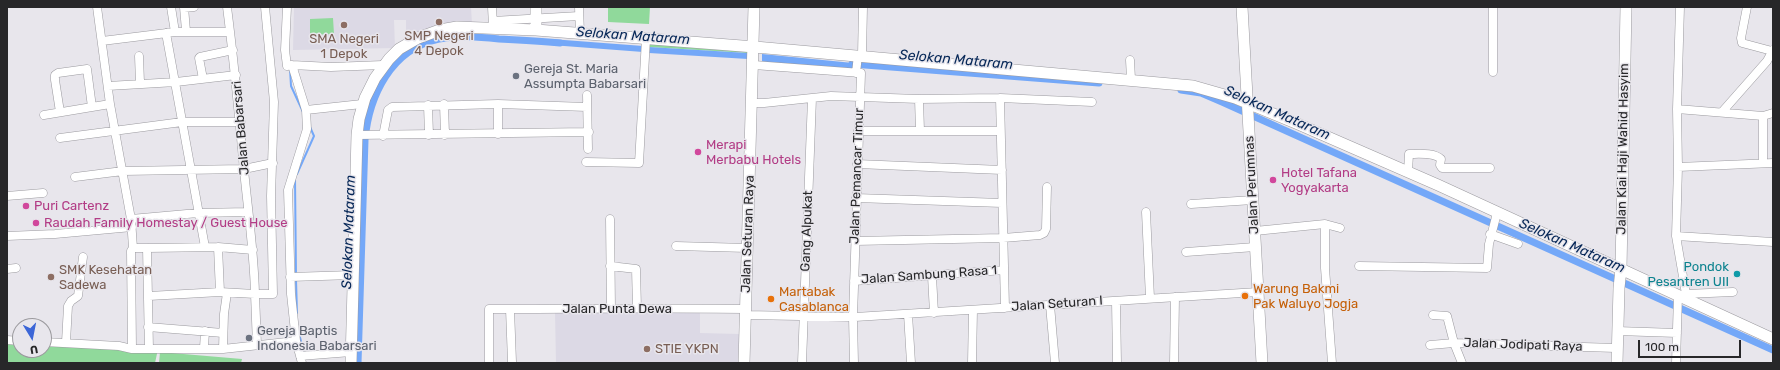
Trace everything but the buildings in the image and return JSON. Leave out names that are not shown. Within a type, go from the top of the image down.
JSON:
[{"type":"main road","points":[[536,7],[536,30]]},
{"type":"main road","name":"Jalan Seturan Raya","points":[[744,363],[754,64],[754,7]]},
{"type":"main road","name":"Jalan Perumnas","points":[[1242,7],[1262,363]]},
{"type":"main road","name":"Jalan Kiai Haji Wahid Hasyim","points":[[1617,363],[1616,348],[1621,273],[1626,7]]},
{"type":"main road","points":[[351,358],[358,135],[362,104],[371,84],[383,65],[399,49],[418,38],[433,32],[456,27],[493,25],[580,34],[645,46],[753,47],[1131,79],[1193,86],[1212,90],[1248,107],[1408,172],[1496,217],[1773,339]]},
{"type":"street","points":[[97,7],[110,104],[131,223],[132,349]]},
{"type":"street","points":[[172,7],[175,32]]},
{"type":"street","points":[[186,31],[184,7],[194,7]]},
{"type":"street","name":"Jalan Babarsari","points":[[149,296],[223,292],[255,294],[253,250],[248,212],[241,122],[227,7]]},
{"type":"street","points":[[257,345],[255,294],[273,294],[271,196],[274,102],[270,40],[265,7]]},
{"type":"street","points":[[287,7],[285,50],[287,66],[330,68],[383,65]]},
{"type":"street","points":[[492,7],[493,25],[536,19],[579,16]]},
{"type":"street","points":[[579,7],[580,34]]},
{"type":"street","points":[[856,72],[859,57],[863,7]]},
{"type":"street","points":[[1493,7],[1493,72]]},
{"type":"street","points":[[1676,363],[1678,315],[1681,298],[1676,236],[1678,167],[1677,109],[1680,7]]},
{"type":"street","points":[[1722,112],[1770,62],[1773,51],[1742,43],[1741,38],[1747,7]]},
{"type":"street","points":[[102,41],[166,32],[230,32]]},
{"type":"street","points":[[166,32],[205,248]]},
{"type":"street","points":[[586,162],[639,163],[645,46]]},
{"type":"street","points":[[203,79],[200,56],[233,50]]},
{"type":"street","points":[[139,56],[140,83]]},
{"type":"street","points":[[1130,60],[1131,79]]},
{"type":"street","points":[[754,64],[861,73],[859,97],[919,99],[1000,98],[1092,102]]},
{"type":"street","points":[[292,66],[306,110],[306,132],[289,188],[295,277],[296,341],[302,358],[351,358]]},
{"type":"street","points":[[60,112],[55,75],[65,72],[87,69],[92,107]]},
{"type":"street","points":[[108,86],[176,82],[236,75]]},
{"type":"street","points":[[587,95],[589,132],[588,148]]},
{"type":"street","name":"Jalan Pemancar Timur","points":[[752,104],[830,96],[859,97],[854,281],[854,363]]},
{"type":"street","name":"Gang Alpukat","points":[[802,363],[812,98]]},
{"type":"street","points":[[1000,98],[1005,308]]},
{"type":"street","points":[[919,99],[920,131]]},
{"type":"street","points":[[44,115],[110,104]]},
{"type":"street","points":[[306,110],[362,104]]},
{"type":"street","points":[[380,136],[388,110],[390,108],[444,104],[587,107]]},
{"type":"street","points":[[444,104],[445,135]]},
{"type":"street","points":[[498,104],[498,134]]},
{"type":"street","points":[[428,105],[429,135]]},
{"type":"street","points":[[1677,109],[1763,116],[1773,112]]},
{"type":"street","points":[[1763,116],[1763,162]]},
{"type":"street","points":[[60,138],[182,122],[241,122]]},
{"type":"street","points":[[858,131],[1000,132]]},
{"type":"street","points":[[358,135],[380,136],[589,132]]},
{"type":"street","points":[[1408,172],[1409,154],[1420,153],[1438,156],[1441,159],[1440,165],[1442,168],[1490,168]]},
{"type":"street","points":[[1678,167],[1763,162],[1773,163]]},
{"type":"street","points":[[75,177],[123,171],[244,169],[273,163]]},
{"type":"street","points":[[857,164],[1002,170]]},
{"type":"street","points":[[855,241],[1003,238],[1040,235],[1044,233],[1047,187]]},
{"type":"street","points":[[7,196],[43,193]]},
{"type":"street","points":[[856,198],[1002,203]]},
{"type":"street","points":[[1191,204],[1253,200]]},
{"type":"street","points":[[7,236],[55,234],[198,213],[248,212]]},
{"type":"street","points":[[1146,212],[1150,298]]},
{"type":"street","points":[[1359,266],[1487,268],[1491,233],[1496,217]]},
{"type":"street","points":[[610,219],[611,309]]},
{"type":"street","points":[[1254,231],[1325,224],[1333,224],[1340,228]]},
{"type":"street","points":[[1325,224],[1325,268],[1332,363]]},
{"type":"street","points":[[1491,233],[1518,244]]},
{"type":"street","points":[[1676,236],[1773,242]]},
{"type":"street","points":[[676,246],[747,248]]},
{"type":"street","points":[[1186,252],[1255,246]]},
{"type":"street","points":[[132,250],[147,248],[218,248],[253,250]]},
{"type":"street","points":[[147,248],[149,296],[148,348]]},
{"type":"street","points":[[218,248],[223,292],[224,349]]},
{"type":"street","points":[[66,342],[68,306],[70,302],[78,296],[82,257]]},
{"type":"street","points":[[610,266],[636,269],[636,308]]},
{"type":"street","points":[[7,269],[16,268]]},
{"type":"street","name":"Jalan Sambung Rasa 1","points":[[854,281],[1004,270]]},
{"type":"street","points":[[295,277],[353,275]]},
{"type":"street","points":[[932,276],[934,313]]},
{"type":"street","name":"Jalan Seturan I","points":[[854,317],[1258,292]]},
{"type":"street","points":[[1681,298],[1733,292]]},
{"type":"street","points":[[1174,363],[1175,297]]},
{"type":"street","points":[[1116,301],[1117,363]]},
{"type":"street","points":[[1050,305],[1055,363]]},
{"type":"street","name":"Jalan Punta Dewa","points":[[489,363],[489,309],[636,308],[745,312]]},
{"type":"street","points":[[510,309],[512,362]]},
{"type":"street","points":[[972,363],[973,310]]},
{"type":"street","points":[[745,312],[803,316],[854,317]]},
{"type":"street","points":[[908,314],[911,363]]},
{"type":"street","points":[[1433,315],[1447,316],[1454,343],[1462,363]]},
{"type":"street","points":[[148,326],[223,332]]},
{"type":"street","points":[[204,348],[205,331]]},
{"type":"street","points":[[1617,331],[1677,333]]},
{"type":"street","points":[[52,342],[119,346],[132,349],[224,349],[296,341]]},
{"type":"street","name":"Jalan Jodipati Raya","points":[[1430,345],[1454,343],[1616,348]]},
{"type":"shaded area","name":"SMA Negeri 1 Depok","points":[[294,7],[471,7],[472,24],[406,40],[406,20],[394,20],[395,48],[293,50]]},
{"type":"shaded area","name":"STIE YKPN","points":[[700,311],[700,333],[739,334],[738,363],[556,363],[555,312]]},
{"type":"green space","points":[[650,7],[649,24],[608,22],[608,8]]},
{"type":"green space","points":[[333,18],[334,34],[310,35],[310,19]]},
{"type":"green space","points":[[649,43],[748,50],[748,53],[649,47]]},
{"type":"green space","points":[[7,344],[12,344],[12,358],[52,358],[52,345],[158,349],[155,363],[7,363]]},
{"type":"green space","points":[[160,352],[242,359],[241,363],[159,363]]},
{"type":"water","points":[[551,39],[643,46],[643,52],[551,45]]},
{"type":"water","points":[[649,47],[748,53],[748,59],[649,53]]},
{"type":"water","points":[[762,54],[853,63],[853,69],[762,62]]},
{"type":"waterway","name":"Selokan Mataram","points":[[358,363],[365,140],[367,123],[372,107],[378,91],[386,77],[396,64],[408,53],[422,44],[439,39],[469,37],[560,43]]},
{"type":"waterway","name":"Selokan Mataram","points":[[852,64],[1099,83]]},
{"type":"waterway","points":[[290,69],[291,86],[303,112]]},
{"type":"waterway","name":"Selokan Mataram","points":[[1181,90],[1201,93],[1222,102],[1773,350]]},
{"type":"waterway","points":[[297,174],[314,136],[310,127]]},
{"type":"waterway","points":[[295,178],[296,275]]},
{"type":"waterway","points":[[296,280],[297,313]]},
{"type":"waterway","points":[[299,333],[304,354]]},
{"type":"place","name":"SMP Negeri 4 Depok","points":[[439,22]]},
{"type":"place","name":"SMA Negeri 1 Depok","points":[[344,25]]},
{"type":"place","name":"Gereja St. Maria Assumpta Babarsari","points":[[516,76]]},
{"type":"place","name":"Merapi Merbabu Hotels","points":[[698,152]]},
{"type":"place","name":"Hotel Tafana Yogyakarta","points":[[1273,180]]},
{"type":"place","name":"Puri Cartenz","points":[[26,206]]},
{"type":"place","name":"Raudah Family Homestay / Guest House","points":[[36,223]]},
{"type":"place","name":"Pondok Pesantren UII","points":[[1737,274]]},
{"type":"place","name":"SMK Kesehatan Sadewa","points":[[51,277]]},
{"type":"place","name":"Warung Bakmi Pak Waluyo Jogja","points":[[1245,296]]},
{"type":"place","name":"Martabak Casablanca","points":[[771,299]]},
{"type":"place","name":"Gereja Baptis Indonesia Babarsari","points":[[249,338]]},
{"type":"place","name":"STIE YKPN","points":[[647,349]]}]
